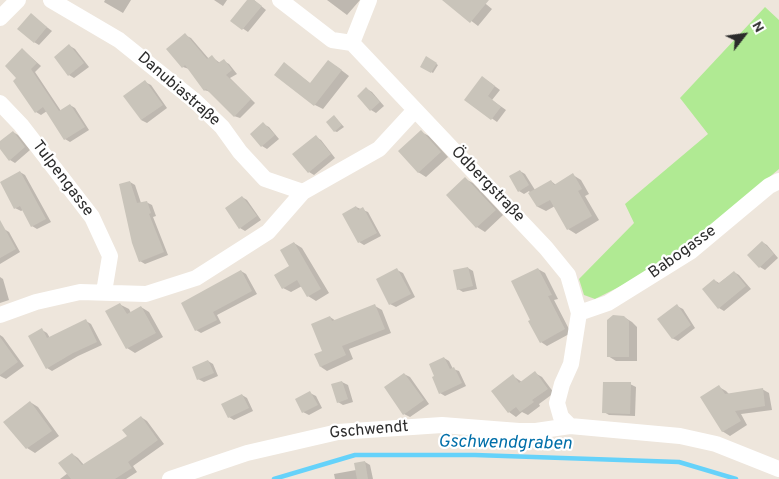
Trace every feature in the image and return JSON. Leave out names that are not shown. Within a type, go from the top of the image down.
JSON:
[{"type":"street","points":[[0,18],[18,0]]},
{"type":"street","name":"Danubiastraße","points":[[51,0],[119,40],[195,101],[222,127],[240,152],[265,179],[303,192]]},
{"type":"street","points":[[280,0],[332,40],[352,43],[369,0]]},
{"type":"street","name":"Ödbergstraße","points":[[352,43],[546,248],[568,275],[580,313],[572,364],[562,384],[557,403],[561,417],[570,426]]},
{"type":"street","name":"Tulpengasse","points":[[0,103],[21,124],[92,217],[110,256],[104,292]]},
{"type":"street","points":[[0,315],[36,302],[80,292],[146,294],[196,278],[268,232],[303,192],[379,149],[414,110]]},
{"type":"street","name":"Babogasse","points":[[580,313],[608,303],[690,252],[768,186],[779,181]]},
{"type":"street","name":"Gschwendt","points":[[170,479],[247,453],[338,432],[442,425],[519,431],[536,431],[570,426],[680,436],[716,444],[779,468]]},
{"type":"green space","points":[[765,7],[779,20],[779,169],[681,252],[633,280],[595,299],[584,295],[579,279],[634,223],[625,204],[708,134],[680,98]]},
{"type":"building","points":[[247,0],[254,0],[262,6],[242,30],[230,21]]},
{"type":"building","points":[[442,0],[489,0],[470,23]]},
{"type":"building","points":[[31,13],[47,27],[34,43],[17,29]]},
{"type":"building","points":[[185,33],[207,59],[212,55],[218,63],[224,59],[232,70],[226,75],[251,99],[234,117],[206,89],[204,91],[185,65],[182,68],[166,49]]},
{"type":"building","points":[[69,44],[84,63],[68,76],[54,57]]},
{"type":"building","points":[[22,48],[37,63],[31,69],[59,111],[70,104],[85,127],[64,140],[43,107],[35,113],[13,81],[16,78],[5,66]]},
{"type":"building","points":[[426,56],[437,63],[431,73],[420,67]]},
{"type":"building","points":[[328,60],[342,70],[314,106],[274,75],[284,62],[310,83]]},
{"type":"building","points":[[482,76],[495,86],[488,96],[501,107],[491,120],[464,100]]},
{"type":"building","points":[[145,80],[163,105],[141,120],[123,96]]},
{"type":"building","points":[[366,87],[380,102],[370,111],[357,96]]},
{"type":"building","points":[[334,115],[342,125],[334,132],[326,122]]},
{"type":"building","points":[[263,122],[275,135],[261,147],[250,134]]},
{"type":"building","points":[[421,130],[441,152],[418,173],[398,151]]},
{"type":"building","points":[[13,131],[25,147],[9,161],[0,149],[0,141]]},
{"type":"building","points":[[316,135],[331,154],[308,173],[292,154]]},
{"type":"building","points":[[520,170],[529,185],[518,192],[509,176]]},
{"type":"building","points":[[20,171],[46,219],[31,227],[20,206],[14,209],[0,182]]},
{"type":"building","points":[[573,173],[582,189],[578,191],[592,216],[567,230],[550,200],[537,207],[528,193],[551,180],[554,185]]},
{"type":"building","points":[[465,177],[496,210],[476,228],[446,195]]},
{"type":"building","points":[[130,181],[137,203],[147,201],[151,213],[149,214],[164,252],[139,262],[132,243],[119,184]]},
{"type":"building","points":[[242,196],[257,216],[239,229],[225,208]]},
{"type":"building","points":[[356,206],[358,210],[363,207],[377,233],[358,243],[342,214]]},
{"type":"building","points":[[0,220],[16,249],[0,258]]},
{"type":"building","points":[[762,241],[774,254],[759,268],[747,255]]},
{"type":"building","points":[[294,242],[321,289],[307,297],[297,280],[282,289],[274,275],[289,266],[280,250]]},
{"type":"building","points":[[468,267],[473,286],[457,290],[453,270]]},
{"type":"building","points":[[397,268],[411,294],[389,305],[376,279]]},
{"type":"building","points":[[538,268],[552,295],[548,296],[565,329],[540,343],[528,321],[530,320],[511,281]]},
{"type":"building","points":[[241,270],[252,291],[213,312],[217,320],[195,331],[181,303]]},
{"type":"building","points":[[734,271],[746,286],[718,309],[702,289],[714,279],[718,284]]},
{"type":"building","points":[[120,303],[127,314],[141,306],[156,333],[126,349],[105,311]]},
{"type":"building","points":[[375,304],[385,329],[342,346],[346,355],[320,367],[314,354],[322,351],[311,324],[330,316],[332,321]]},
{"type":"building","points":[[677,304],[691,325],[672,339],[657,319]]},
{"type":"building","points":[[613,315],[624,316],[629,321],[629,357],[607,357],[607,320]]},
{"type":"building","points":[[86,319],[97,342],[73,353],[46,369],[28,336],[42,328],[47,338]]},
{"type":"building","points":[[0,337],[18,362],[0,375]]},
{"type":"building","points":[[444,357],[450,369],[454,367],[462,383],[439,394],[429,364]]},
{"type":"building","points":[[208,360],[214,373],[197,380],[192,367]]},
{"type":"building","points":[[535,371],[548,389],[532,400],[534,402],[520,412],[516,407],[508,413],[491,391],[513,374],[519,383]]},
{"type":"building","points":[[404,373],[424,400],[403,415],[384,387]]},
{"type":"building","points":[[342,381],[348,399],[337,403],[331,384]]},
{"type":"building","points":[[603,382],[631,382],[630,414],[602,413]]},
{"type":"building","points":[[719,385],[725,394],[763,388],[765,406],[735,411],[741,421],[722,432],[700,397]]},
{"type":"building","points":[[310,391],[318,405],[302,413],[295,399]]},
{"type":"building","points":[[242,394],[249,408],[228,418],[221,404]]},
{"type":"building","points":[[30,401],[52,431],[26,449],[3,422]]},
{"type":"building","points":[[141,416],[158,440],[128,462],[132,468],[115,479],[71,479],[58,463],[72,453],[82,465],[127,436],[122,430]]},
{"type":"building","points":[[365,461],[368,479],[357,479],[354,463]]},
{"type":"waterway","name":"Gschwendgraben","points":[[274,479],[355,455],[475,455],[679,462],[736,479]]}]
